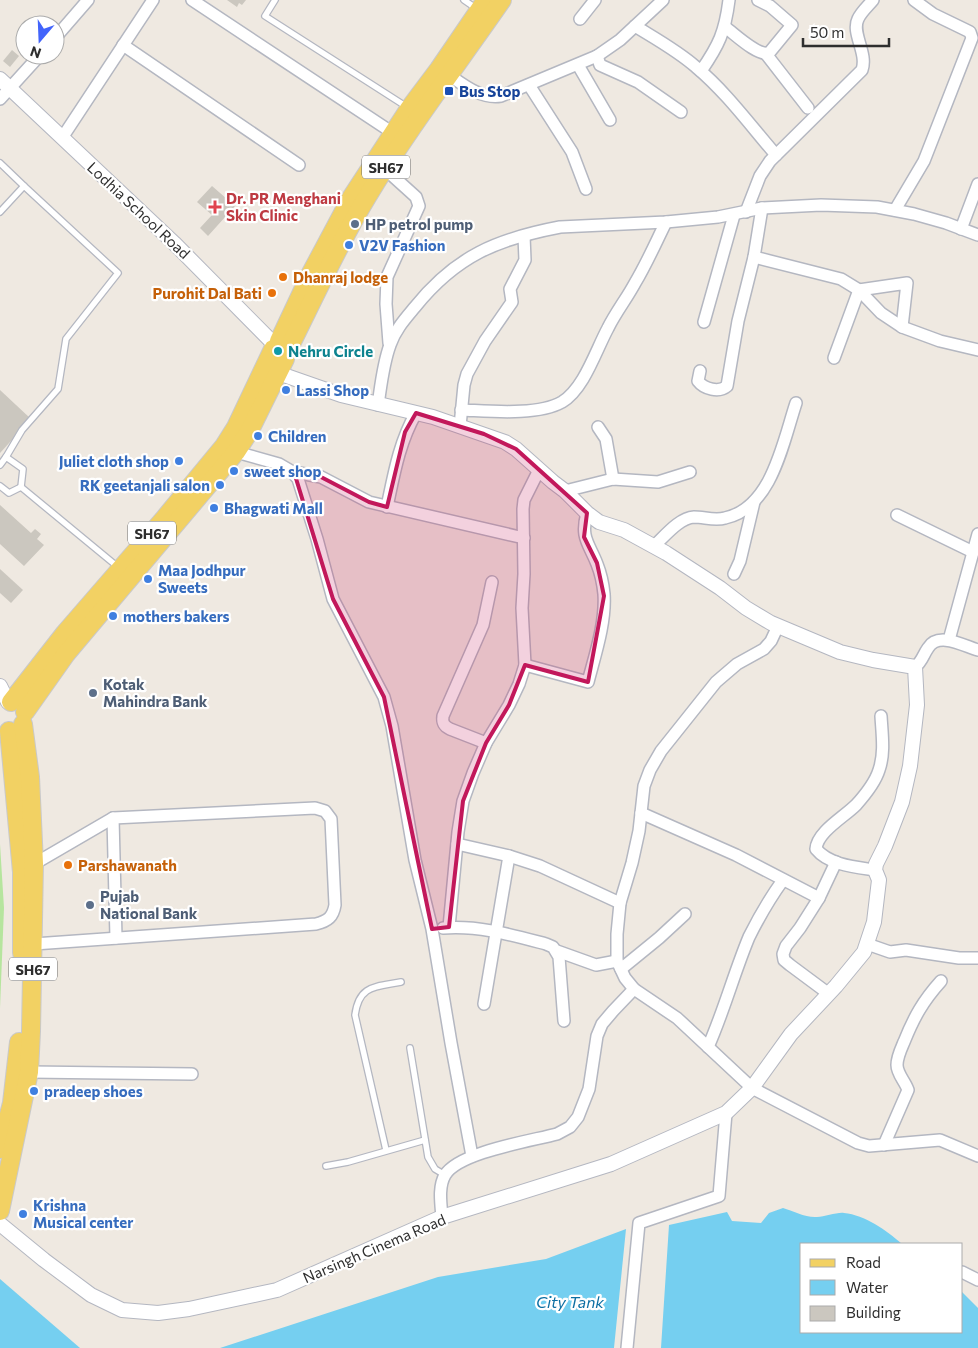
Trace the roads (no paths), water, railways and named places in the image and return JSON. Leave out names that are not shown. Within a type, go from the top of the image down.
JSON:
[{"type":"main road","name":"SH67","points":[[10,726],[224,446],[385,169],[502,0]]},
{"type":"main road","name":"SH67","points":[[0,1149],[12,1104],[18,1058],[22,996],[22,872],[10,726],[22,707],[5,699],[66,633],[126,573],[236,452],[249,432],[311,274],[351,198],[409,109],[439,69],[482,5]]},
{"type":"main road","name":"SH67","points":[[0,1211],[29,1072],[34,944],[34,864],[30,777],[10,726]]},
{"type":"street","points":[[65,26],[88,0]]},
{"type":"street","points":[[62,138],[153,0]]},
{"type":"street","points":[[192,0],[393,133]]},
{"type":"street","points":[[580,19],[595,0]]},
{"type":"street","points":[[449,75],[473,91],[491,96],[501,96],[597,56],[620,40],[663,0]]},
{"type":"street","points":[[701,72],[717,48],[725,27],[729,0]]},
{"type":"street","points":[[758,0],[770,6],[792,25],[771,51],[766,54]]},
{"type":"street","points":[[746,212],[760,176],[776,155],[862,70],[864,60],[856,24],[861,14],[873,0]]},
{"type":"street","points":[[895,210],[924,162],[972,38],[970,32],[933,14],[914,0]]},
{"type":"street","points":[[635,26],[665,44],[701,72],[776,155]]},
{"type":"street","points":[[725,27],[758,52],[766,54],[808,108]]},
{"type":"street","points":[[123,45],[299,165]]},
{"type":"street","points":[[597,56],[600,65],[638,82],[681,112]]},
{"type":"street","points":[[3,89],[29,65]]},
{"type":"street","points":[[578,65],[610,120]]},
{"type":"street","points":[[528,85],[572,152],[586,189]]},
{"type":"street","name":"Lodhia School Road","points":[[3,89],[62,138],[174,243],[280,352]]},
{"type":"street","points":[[385,169],[416,197],[418,206],[387,276],[386,304],[390,345]]},
{"type":"street","points":[[961,229],[978,184]]},
{"type":"street","points":[[378,404],[390,345],[403,320],[430,289],[453,268],[476,253],[524,236],[560,227],[666,222],[734,215],[762,208],[821,205],[877,207],[895,210],[914,214],[978,235]]},
{"type":"street","points":[[700,371],[698,381],[703,386],[723,390],[727,386],[738,321],[754,257],[762,208]]},
{"type":"street","points":[[704,322],[734,215]]},
{"type":"street","points":[[461,410],[507,412],[538,409],[558,404],[567,398],[588,370],[608,327],[636,281],[666,222]]},
{"type":"street","points":[[460,426],[464,385],[467,374],[485,341],[512,302],[510,289],[524,260],[524,236]]},
{"type":"street","points":[[754,257],[841,279],[859,290],[881,313],[902,327],[940,341],[978,350]]},
{"type":"street","points":[[859,290],[906,283],[902,327]]},
{"type":"street","points":[[834,358],[859,290]]},
{"type":"street","points":[[280,352],[313,386],[416,413],[505,442],[516,449],[565,491],[598,522],[624,530],[654,546],[720,588],[746,608],[778,626],[840,652],[915,667],[921,662],[932,642],[937,640],[949,640],[978,650]]},
{"type":"street","points":[[654,546],[689,518],[726,518],[746,510],[754,502],[769,481],[796,403]]},
{"type":"street","points":[[387,507],[400,448],[405,432],[416,413]]},
{"type":"street","points":[[598,426],[606,439],[613,479]]},
{"type":"street","points":[[236,452],[279,464],[291,471],[298,479]]},
{"type":"street","points":[[449,927],[456,844],[463,801],[486,743],[509,705],[525,665],[522,608],[524,500],[539,470]]},
{"type":"street","points":[[472,1156],[432,929],[415,860],[392,726],[384,697],[333,599],[317,538],[294,472],[321,477],[369,502],[524,538]]},
{"type":"street","points":[[565,491],[613,479],[658,482],[690,472]]},
{"type":"street","points":[[734,574],[740,561],[754,502]]},
{"type":"street","points":[[525,665],[588,682],[599,638],[604,596],[597,563],[584,537],[587,513]]},
{"type":"street","points":[[897,516],[973,552]]},
{"type":"street","points":[[949,640],[978,534]]},
{"type":"street","points":[[486,743],[450,729],[442,721],[462,671],[484,625],[492,582]]},
{"type":"street","points":[[778,626],[771,641],[764,649],[737,664],[716,682],[661,751],[650,770],[644,786],[632,863],[620,903],[617,934],[619,965],[625,978],[634,989],[677,1018],[752,1088],[858,1143],[869,1146],[940,1140],[978,1156]]},
{"type":"street","points":[[881,716],[882,755],[879,770],[870,788],[816,843],[816,849],[820,854],[836,862],[875,870],[902,802],[910,766],[917,705],[915,667]]},
{"type":"street","points":[[34,864],[113,818],[315,808],[325,811],[331,819],[335,904],[333,914],[326,921],[316,924],[34,944]]},
{"type":"street","points":[[641,813],[736,855],[819,898]]},
{"type":"street","points":[[113,818],[116,938]]},
{"type":"street","points":[[456,844],[509,856],[540,866],[620,903]]},
{"type":"street","points":[[484,1004],[509,856]]},
{"type":"street","points":[[828,994],[784,960],[783,954],[786,946],[819,898],[836,862]]},
{"type":"street","name":"Narsingh Cinema Road","points":[[0,1224],[91,1295],[122,1310],[158,1313],[189,1309],[277,1290],[442,1217],[611,1164],[726,1113],[752,1088],[791,1034],[864,952],[874,922],[879,880],[875,870]]},
{"type":"street","points":[[708,1047],[749,938],[762,910],[783,880]]},
{"type":"street","points":[[432,929],[449,927],[497,932],[546,944],[553,947],[556,951],[596,965],[619,965],[659,938],[685,914]]},
{"type":"street","points":[[867,944],[890,952],[906,950],[959,958],[978,958]]},
{"type":"street","points":[[556,951],[562,984],[564,1021]]},
{"type":"street","points":[[884,1145],[908,1090],[899,1073],[897,1065],[899,1056],[912,1022],[923,1002],[941,981]]},
{"type":"street","points":[[442,1217],[441,1190],[445,1175],[455,1165],[472,1156],[558,1134],[570,1127],[578,1117],[589,1089],[597,1036],[602,1024],[634,989]]},
{"type":"street","points":[[29,1072],[192,1074]]},
{"type":"street","points":[[627,1348],[639,1223],[719,1196],[726,1113]]},
{"type":"street","points":[[963,1272],[978,1280]]},
{"type":"lane","points":[[275,0],[265,16],[409,109]]},
{"type":"lane","points":[[464,0],[482,5]]},
{"type":"lane","points":[[0,163],[118,273],[66,339],[58,389],[22,430],[0,465]]},
{"type":"lane","points":[[0,212],[24,186]]},
{"type":"lane","points":[[6,457],[22,470],[21,487]]},
{"type":"lane","points":[[0,486],[9,493],[21,487]]},
{"type":"lane","points":[[21,487],[126,573]]},
{"type":"lane","points":[[386,1150],[354,1015],[361,994],[368,988],[401,982]]},
{"type":"lane","points":[[410,1048],[425,1140],[431,1164],[445,1175]]},
{"type":"lane","points":[[326,1166],[348,1162],[425,1140]]},
{"type":"water","points":[[783,1208],[813,1217],[841,1213],[852,1214],[875,1224],[901,1243],[800,1243],[800,1333],[963,1333],[963,1293],[978,1308],[978,1348],[661,1348],[669,1225],[727,1212],[732,1221],[761,1223],[769,1213]]},
{"type":"water","name":"City Tank","points":[[626,1229],[614,1348],[220,1348],[438,1277],[546,1259]]},
{"type":"water","points":[[0,1279],[80,1348],[0,1348]]},
{"type":"place","name":"Bus Stop","points":[[449,91]]},
{"type":"place","name":"Dr. PR Menghani Skin Clinic","points":[[215,207]]},
{"type":"place","name":"HP petrol pump","points":[[355,224]]},
{"type":"place","name":"V2V Fashion","points":[[349,245]]},
{"type":"place","name":"Dhanraj lodge","points":[[283,277]]},
{"type":"place","name":"Purohit Dal Bati","points":[[272,293]]},
{"type":"place","name":"Nehru Circle","points":[[278,351]]},
{"type":"place","name":"Lassi Shop","points":[[286,390]]},
{"type":"place","name":"Children","points":[[258,436]]},
{"type":"place","name":"Juliet cloth shop","points":[[179,461]]},
{"type":"place","name":"sweet shop","points":[[234,471]]},
{"type":"place","name":"RK geetanjali salon","points":[[220,485]]},
{"type":"place","name":"Bhagwati Mall","points":[[214,508]]},
{"type":"place","name":"Maa Jodhpur Sweets","points":[[148,579]]},
{"type":"place","name":"mothers bakers","points":[[113,616]]},
{"type":"place","name":"Kotak Mahindra Bank","points":[[93,693]]},
{"type":"place","name":"Parshawanath","points":[[68,865]]},
{"type":"place","name":"Pujab National Bank","points":[[90,905]]},
{"type":"place","name":"pradeep shoes","points":[[34,1091]]},
{"type":"place","name":"Krishna Musical center","points":[[23,1214]]}]
